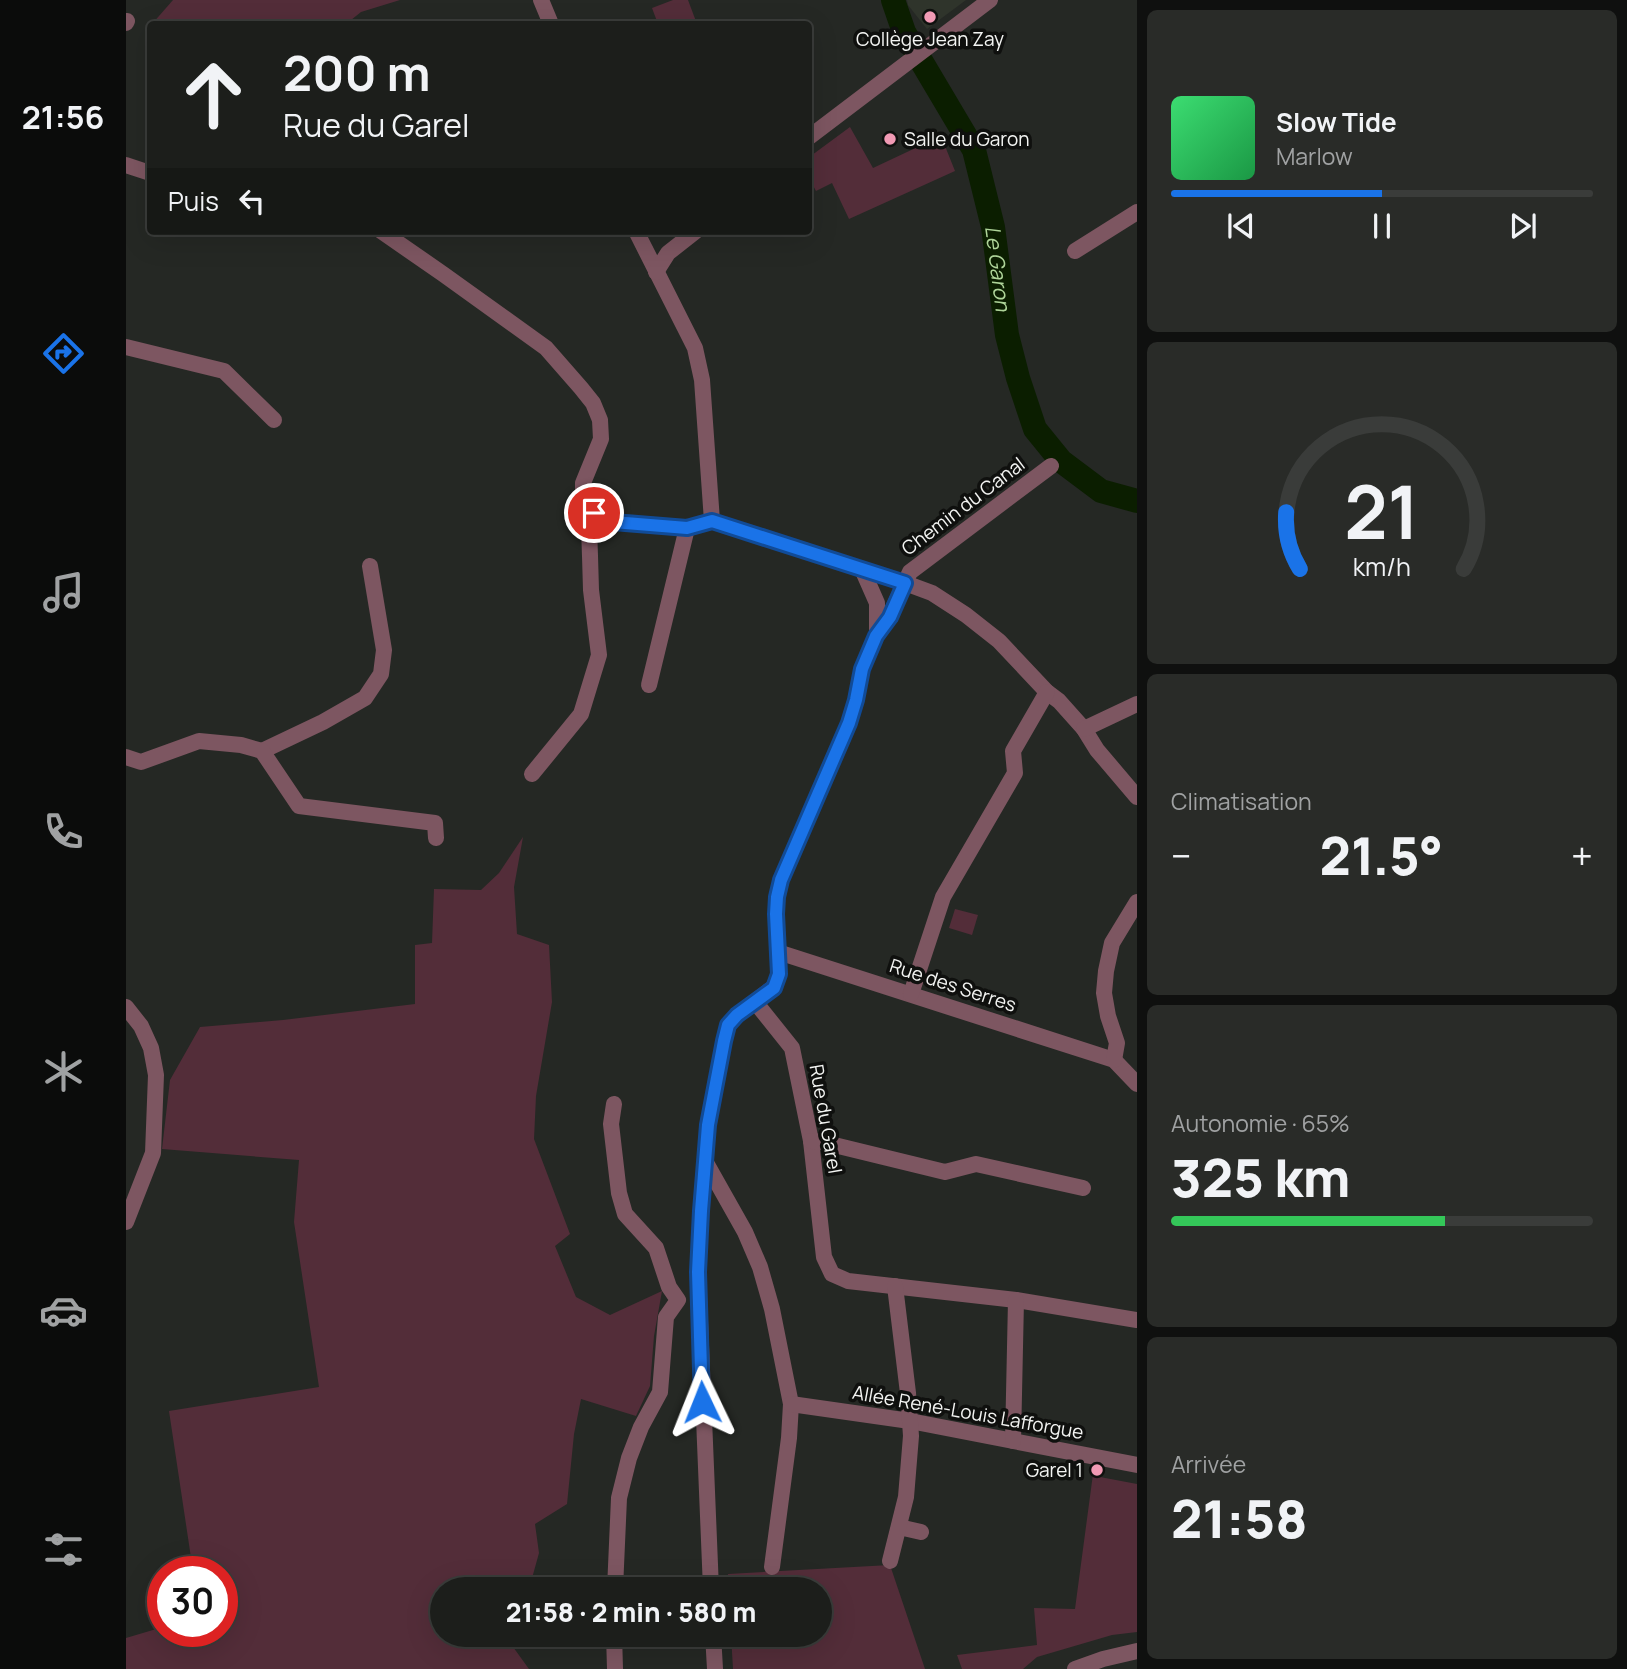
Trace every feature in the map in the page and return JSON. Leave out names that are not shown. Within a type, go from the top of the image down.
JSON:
[{"type":"street","points":[[541,0],[550,21]]},
{"type":"street","points":[[812,135],[990,0]]},
{"type":"street","points":[[126,165],[147,172]]},
{"type":"street","points":[[1076,251],[1137,212]]},
{"type":"street","points":[[387,235],[546,348],[587,395],[600,420],[601,439],[583,483],[583,495],[586,505],[602,520],[687,528],[712,521],[932,593],[999,640],[1084,729],[1097,750],[1137,797]]},
{"type":"street","points":[[641,235],[656,272],[695,348],[702,380],[712,521]]},
{"type":"street","points":[[656,272],[668,253],[691,235]]},
{"type":"street","points":[[126,347],[224,371],[274,420]]},
{"type":"street","name":"Chemin du Canal","points":[[905,583],[910,572],[1051,466]]},
{"type":"street","points":[[533,774],[581,714],[599,655],[590,568],[589,527],[594,513]]},
{"type":"street","points":[[649,685],[687,528]]},
{"type":"street","points":[[262,751],[323,722],[365,698],[381,674],[384,649],[370,566]]},
{"type":"street","points":[[862,569],[877,603],[876,636]]},
{"type":"street","points":[[877,603],[889,587],[905,583]]},
{"type":"street","points":[[710,1577],[698,1272],[708,1125],[724,1041],[728,1025],[737,1015],[774,988],[779,974],[776,914],[781,880],[846,732],[862,669],[876,636],[890,617],[905,583]]},
{"type":"street","points":[[912,994],[943,897],[1015,773],[1013,751],[1047,692]]},
{"type":"street","points":[[1084,729],[1137,704]]},
{"type":"street","points":[[126,757],[141,762],[199,741],[241,745],[262,751],[299,806],[435,823],[436,838]]},
{"type":"street","points":[[1137,902],[1112,943],[1105,971],[1104,993],[1117,1043],[1114,1060],[1137,1084]]},
{"type":"street","name":"Rue des Serres","points":[[778,953],[1114,1060]]},
{"type":"street","name":"Rue du Garel","points":[[755,1003],[792,1048],[811,1141],[824,1257],[832,1274],[848,1281],[1016,1300],[1137,1320]]},
{"type":"street","points":[[126,1007],[141,1026],[150,1048],[156,1075],[153,1153],[126,1222]]},
{"type":"street","points":[[614,1104],[611,1125],[614,1157],[625,1214],[656,1248],[669,1287],[678,1300],[699,1303]]},
{"type":"street","points":[[811,1141],[945,1172],[976,1164],[1083,1188]]},
{"type":"street","points":[[705,1161],[745,1232],[760,1267],[772,1309],[791,1404],[772,1567]]},
{"type":"street","points":[[890,1561],[906,1497],[911,1436],[895,1286]]},
{"type":"street","points":[[616,1577],[619,1498],[629,1458],[641,1427],[660,1392],[666,1317],[678,1300]]},
{"type":"street","points":[[1013,1440],[1016,1300]]},
{"type":"street","name":"Allée René-Louis Lafforgue","points":[[791,1404],[910,1421],[1137,1465]]},
{"type":"street","points":[[899,1527],[921,1532]]},
{"type":"street","points":[[614,1647],[615,1669]]},
{"type":"street","points":[[714,1647],[715,1669]]},
{"type":"street","points":[[1075,1669],[1137,1651]]},
{"type":"shaded area","points":[[173,0],[400,0],[361,12],[350,21],[155,21]]},
{"type":"shaded area","points":[[673,0],[688,0],[696,21],[657,21],[652,8]]},
{"type":"shaded area","name":"Collège Jean Zay","points":[[907,0],[966,0],[927,29]]},
{"type":"shaded area","points":[[850,127],[873,168],[941,136],[955,171],[849,219],[832,183],[816,191],[812,184],[812,155]]},
{"type":"shaded area","points":[[523,837],[514,887],[517,934],[549,945],[552,1002],[536,1096],[534,1139],[570,1234],[555,1246],[576,1297],[610,1315],[662,1291],[654,1336],[650,1386],[636,1416],[581,1399],[574,1434],[567,1504],[535,1524],[539,1553],[532,1577],[430,1577],[430,1647],[513,1647],[529,1669],[126,1669],[126,1638],[147,1632],[147,1647],[238,1647],[238,1556],[191,1556],[169,1411],[319,1387],[294,1222],[299,1160],[162,1149],[170,1080],[200,1027],[415,1004],[415,945],[432,943],[434,889],[481,890],[499,873]]},
{"type":"shaded area","points":[[955,909],[978,915],[972,935],[949,928]]},
{"type":"shaded area","points":[[1093,1474],[1137,1484],[1137,1632],[1112,1635],[1037,1657],[1023,1669],[962,1669],[957,1655],[1037,1645],[1034,1608],[1075,1609]]},
{"type":"shaded area","points":[[890,1565],[925,1669],[733,1669],[732,1647],[832,1647],[832,1577],[728,1577],[728,1574]]},
{"type":"waterway","name":"Le Garon","points":[[893,0],[904,32],[974,150],[993,227],[1007,335],[1035,429],[1061,461],[1101,491],[1137,501]]},
{"type":"place","name":"Collège Jean Zay","points":[[930,17]]},
{"type":"place","name":"Salle du Garon","points":[[890,139]]},
{"type":"place","name":"Garel 1","points":[[1097,1470]]},
{"type":"route","points":[[594,513],[602,520],[613,522],[687,528],[712,521],[905,583],[890,617],[876,636],[862,669],[849,723],[781,880],[776,914],[779,974],[774,988],[737,1015],[728,1025],[724,1041],[708,1125],[701,1211],[698,1272],[702,1402]]}]
